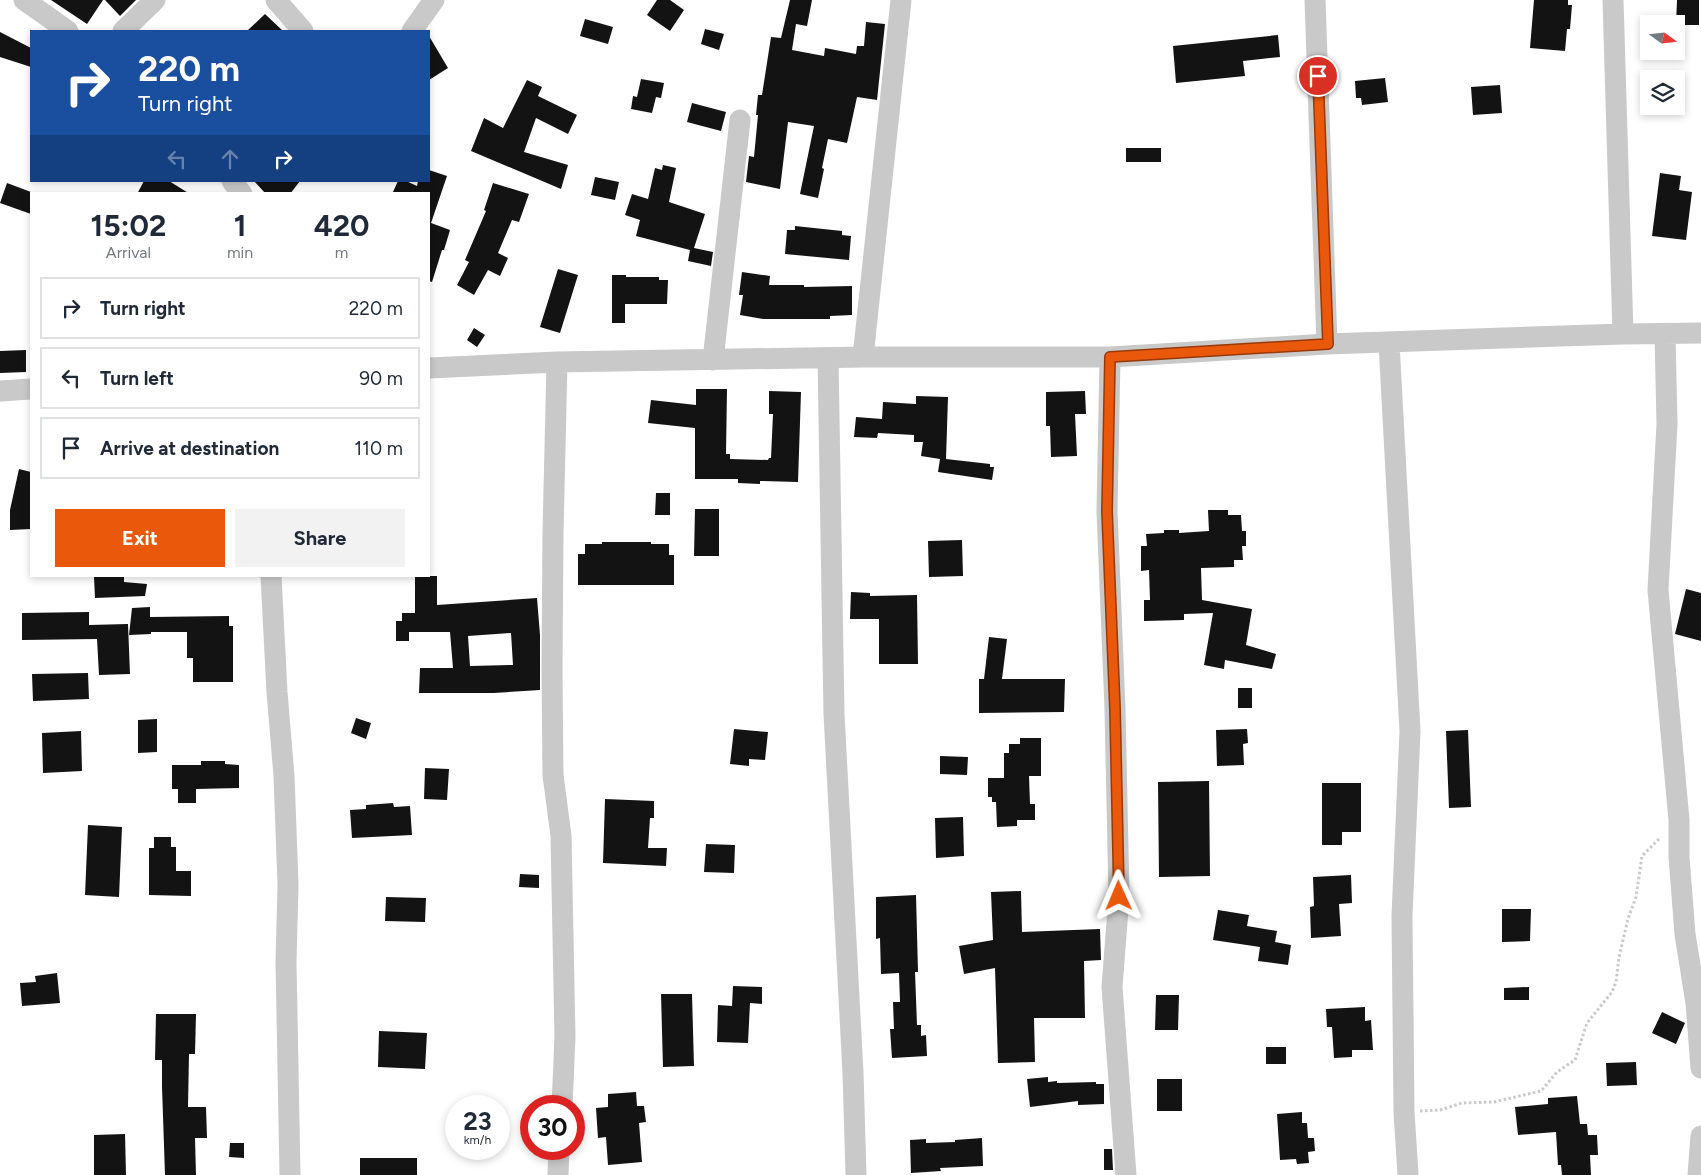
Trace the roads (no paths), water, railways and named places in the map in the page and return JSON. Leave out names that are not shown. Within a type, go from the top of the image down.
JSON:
[{"type":"street","points":[[24,0],[67,30]]},
{"type":"street","points":[[124,30],[155,0]]},
{"type":"street","points":[[276,0],[302,30]]},
{"type":"street","points":[[413,30],[434,0]]},
{"type":"street","points":[[863,356],[901,0]]},
{"type":"street","points":[[1315,0],[1328,344]]},
{"type":"street","points":[[1613,0],[1623,334]]},
{"type":"street","points":[[713,360],[740,120]]},
{"type":"street","points":[[233,182],[240,192]]},
{"type":"street","points":[[430,368],[557,362],[863,356],[1110,357],[1328,344],[1701,333]]},
{"type":"street","points":[[1665,334],[1667,424],[1658,590],[1679,820],[1682,895],[1696,1003],[1701,1068]]},
{"type":"street","points":[[1389,343],[1410,731],[1402,916],[1404,1112],[1408,1175]]},
{"type":"street","points":[[1110,357],[1107,511],[1115,709],[1119,896],[1112,987],[1126,1175]]},
{"type":"street","points":[[828,358],[834,714],[853,1073],[856,1175]]},
{"type":"street","points":[[557,362],[552,671],[553,775],[561,836],[565,1037],[562,1095]]},
{"type":"street","points":[[0,391],[30,389]]},
{"type":"street","points":[[271,577],[277,692],[284,776],[288,884],[286,962],[290,1175]]},
{"type":"street","points":[[1698,1175],[1701,1136]]},
{"type":"street","points":[[558,1175],[559,1160]]}]
